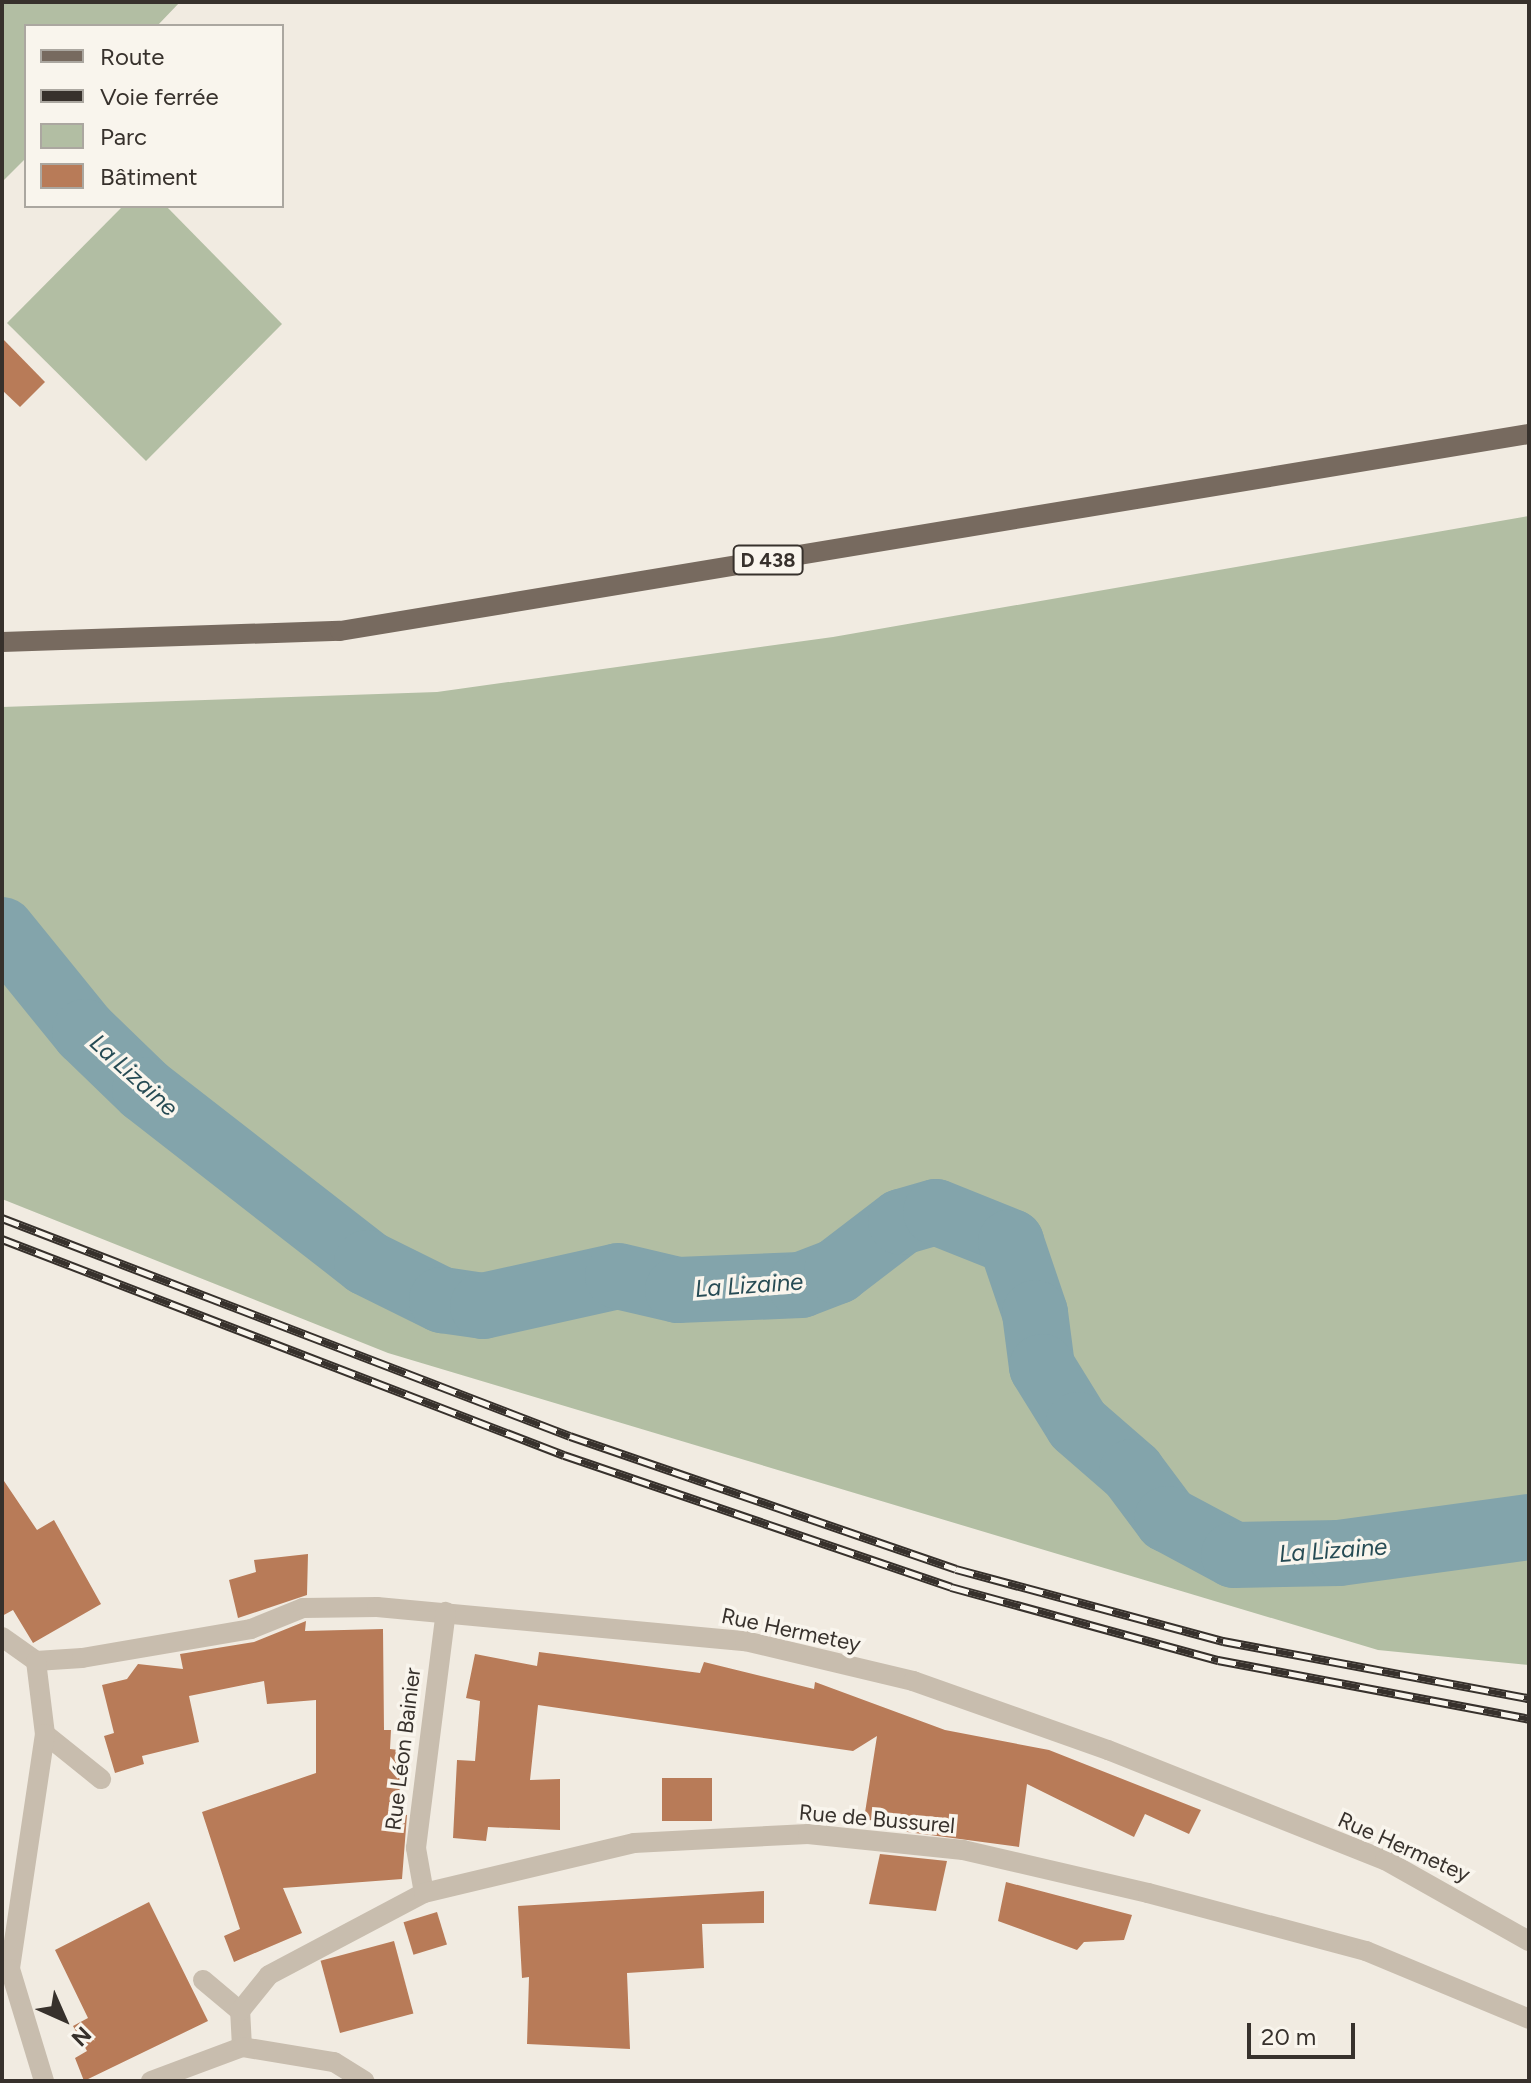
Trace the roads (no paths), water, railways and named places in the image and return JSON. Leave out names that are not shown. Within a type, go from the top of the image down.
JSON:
[{"type":"main road","name":"D 438","points":[[2,642],[340,631],[1529,434]]},
{"type":"street","name":"Rue Hermetey","points":[[36,1661],[133,1653],[251,1629],[303,1608],[446,1612],[745,1641],[913,1681],[1385,1860],[1529,1941]]},
{"type":"street","name":"Rue Léon Bainier","points":[[424,1893],[416,1848],[446,1612]]},
{"type":"street","points":[[2,1637],[36,1661],[45,1734],[10,1969],[44,2081]]},
{"type":"street","points":[[45,1734],[101,1779]]},
{"type":"street","name":"Rue de Bussurel","points":[[240,2011],[269,1975],[424,1893],[634,1843],[808,1834],[963,1850],[1366,1951],[1529,2019]]},
{"type":"street","points":[[203,1980],[240,2011],[242,2047]]},
{"type":"street","points":[[151,2081],[242,2047],[334,2062],[365,2081]]},
{"type":"waterway","name":"La Lizaine","points":[[2,930],[85,1032],[145,1090],[367,1263],[442,1300],[483,1306],[618,1276],[678,1290],[801,1285],[837,1271],[901,1222],[936,1212],[1011,1242],[1035,1313],[1042,1367],[1078,1425],[1132,1472],[1167,1519],[1234,1555],[1339,1553],[1529,1527]]},
{"type":"railway","points":[[2,1218],[570,1436],[956,1569],[1223,1641],[1529,1698]]},
{"type":"railway","points":[[2,1239],[564,1455],[951,1587],[1218,1660],[1529,1719]]}]
